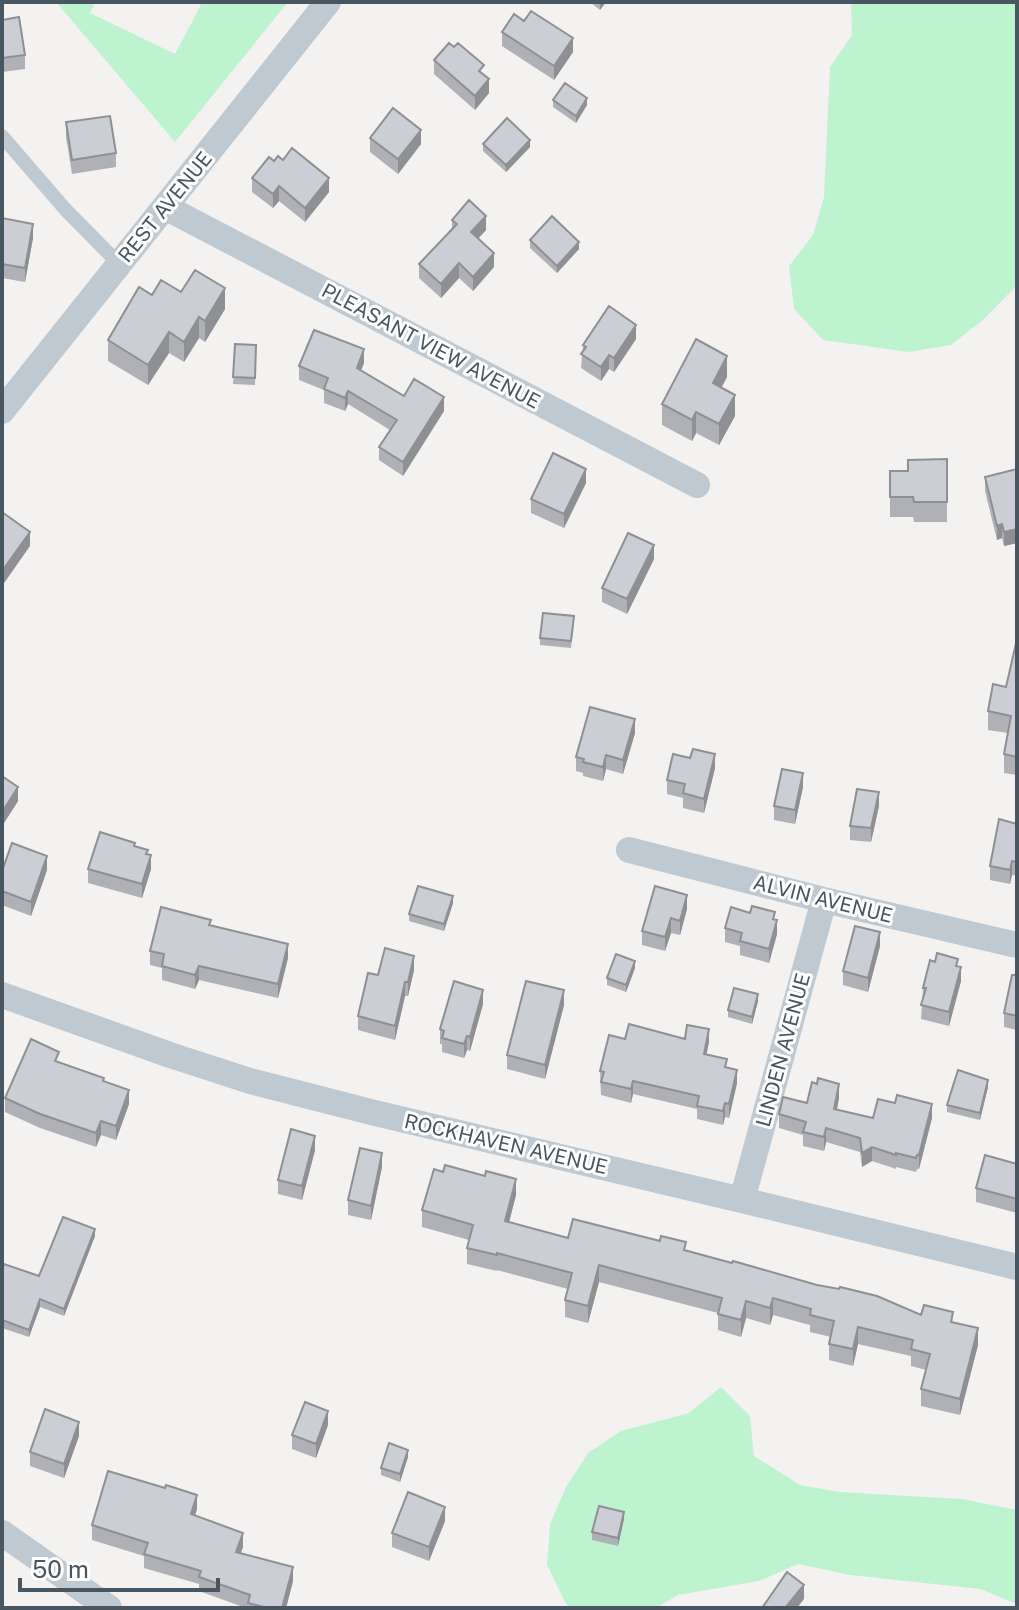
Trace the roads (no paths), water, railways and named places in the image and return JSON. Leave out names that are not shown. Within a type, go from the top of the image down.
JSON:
[{"type":"street","name":"REST AVENUE","points":[[2,411],[328,2]]},
{"type":"street","name":"PLEASANT VIEW AVENUE","points":[[165,207],[697,485]]},
{"type":"street","name":"ALVIN AVENUE","points":[[629,850],[1017,945]]},
{"type":"street","name":"LINDEN AVENUE","points":[[742,1200],[824,900]]},
{"type":"street","name":"ROCKHAVEN AVENUE","points":[[2,995],[250,1081],[1017,1267]]},
{"type":"street","points":[[2,1533],[109,1608]]},
{"type":"lane","points":[[2,136],[65,209],[119,264]]}]
